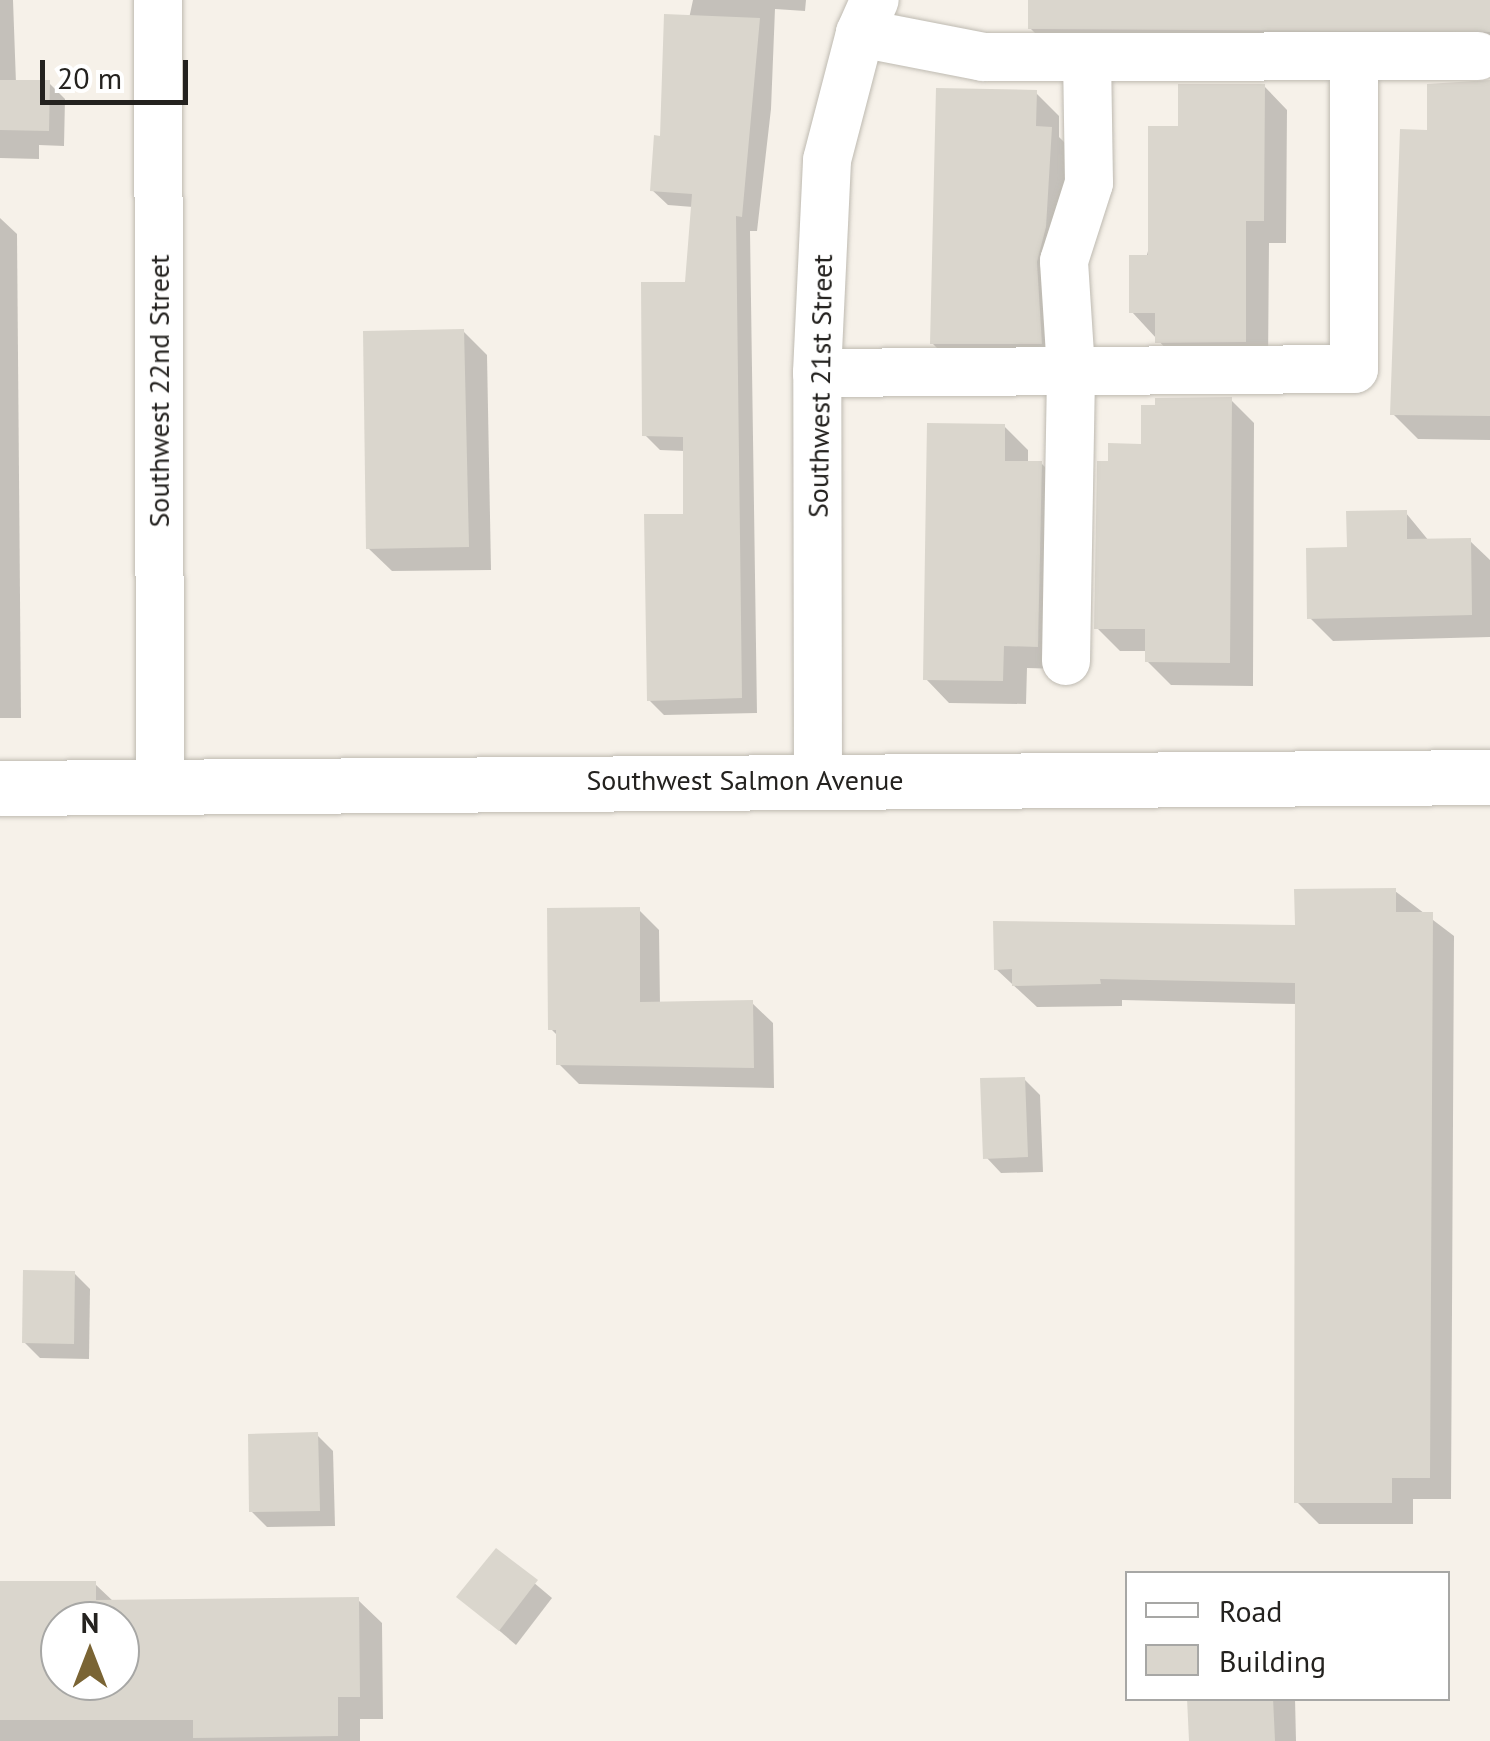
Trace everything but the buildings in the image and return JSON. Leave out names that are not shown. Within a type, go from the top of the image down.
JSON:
[{"type":"main road","name":"Southwest Salmon Avenue","points":[[0,788],[160,782],[1490,776]]},
{"type":"street","name":"Southwest 22nd Street","points":[[158,0],[160,782]]},
{"type":"street","points":[[868,16],[983,57],[1478,56]]},
{"type":"street","name":"Southwest 21st Street","points":[[818,780],[817,373],[828,160],[868,16]]},
{"type":"street","points":[[817,373],[1354,369],[1354,56]]},
{"type":"street","points":[[1066,661],[1071,370],[1064,261],[1090,183],[1086,58]]}]
